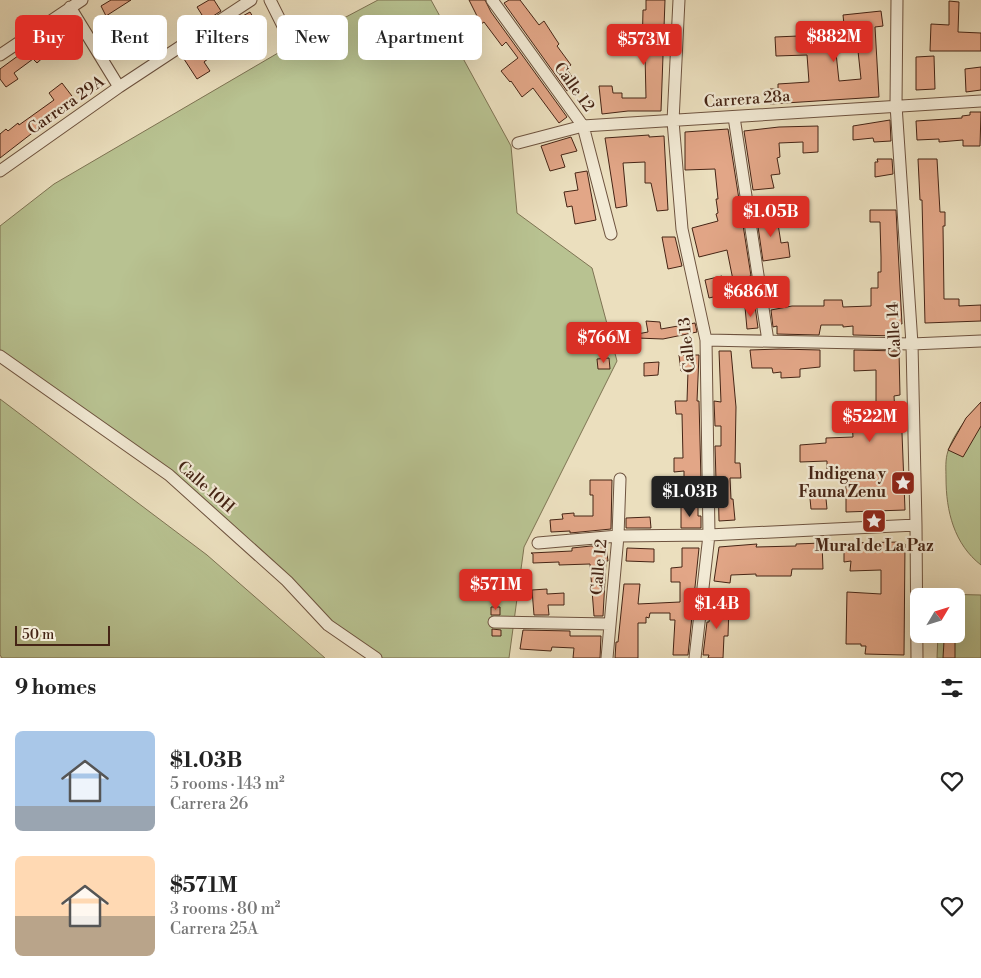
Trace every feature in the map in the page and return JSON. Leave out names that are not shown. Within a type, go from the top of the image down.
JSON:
[{"type":"street","points":[[0,55],[82,0]]},
{"type":"street","name":"Carrera 29A","points":[[0,170],[119,87],[251,0]]},
{"type":"street","points":[[270,0],[278,15]]},
{"type":"street","name":"Calle 12","points":[[492,0],[583,126],[611,234]]},
{"type":"street","name":"Calle 13","points":[[679,0],[673,120],[682,229],[706,340],[709,535],[695,658]]},
{"type":"street","name":"Calle 14","points":[[897,0],[896,105],[912,344],[917,658]]},
{"type":"street","points":[[70,7],[119,87]]},
{"type":"street","name":"Carrera 28a","points":[[518,143],[583,126],[981,101]]},
{"type":"street","points":[[734,117],[768,341]]},
{"type":"street","points":[[706,340],[912,344],[981,341]]},
{"type":"street","name":"Calle 10H","points":[[0,356],[170,475],[288,581],[328,625],[376,658]]},
{"type":"street","name":"Calle 12","points":[[607,658],[618,536],[620,479]]},
{"type":"street","points":[[538,542],[618,536],[709,535],[916,525]]},
{"type":"street","points":[[494,622],[610,624]]},
{"type":"green space","points":[[378,0],[431,0],[439,15],[358,15],[358,60],[464,60],[511,146],[517,213],[592,268],[617,361],[524,547],[509,658],[381,658],[330,622],[171,471],[0,352],[0,226],[54,184],[277,54],[277,60],[348,60],[348,16]]},
{"type":"green space","points":[[0,399],[207,555],[325,658],[2,658],[0,655]]},
{"type":"green space","points":[[981,404],[981,565],[964,547],[953,526],[946,490],[946,461],[950,445],[957,432],[966,419]]},
{"type":"green space","points":[[965,595],[981,595],[981,658],[937,658],[938,643],[965,643]]},
{"type":"building","points":[[111,0],[131,0],[108,15],[106,15],[101,6]]},
{"type":"building","points":[[209,0],[214,0],[221,11],[215,15],[202,15],[197,7]]},
{"type":"building","points":[[469,0],[485,0],[491,12],[567,117],[559,123],[533,88],[522,97],[501,71],[518,58],[506,42],[502,46],[484,22],[482,23],[482,15],[476,15]]},
{"type":"building","points":[[509,0],[520,0],[539,25],[544,21],[559,44],[557,46],[571,65],[566,68],[577,84],[567,91],[504,3]]},
{"type":"building","points":[[646,0],[665,0],[661,111],[628,111],[602,114],[599,86],[612,86],[613,93],[622,93],[622,98],[646,98],[645,54],[642,54],[643,10],[646,10]]},
{"type":"building","points":[[949,1],[959,2],[958,32],[981,33],[981,51],[930,51],[931,24],[949,25]]},
{"type":"building","points":[[881,11],[883,26],[875,27],[879,97],[770,104],[770,89],[778,89],[778,84],[809,82],[807,55],[776,56],[775,37],[845,34],[843,15]],"holes":[[[858,51],[861,79],[839,81],[836,53]]]},
{"type":"building","points":[[934,56],[935,89],[916,90],[916,57]]},
{"type":"building","points":[[15,58],[15,60],[32,60],[14,73],[18,79],[6,87],[0,79],[0,69]]},
{"type":"building","points":[[185,60],[206,60],[204,62],[210,71],[197,79]]},
{"type":"building","points":[[981,67],[981,90],[966,92],[965,69]]},
{"type":"building","points":[[62,83],[75,100],[0,158],[0,134],[6,129],[8,131],[18,123],[19,125],[54,100],[49,93]]},
{"type":"building","points":[[970,112],[981,112],[980,146],[963,146],[963,140],[939,142],[939,139],[917,140],[916,121],[962,118],[962,116],[970,115]]},
{"type":"building","points":[[890,120],[891,141],[874,142],[873,138],[853,140],[853,126]]},
{"type":"building","points":[[818,126],[818,152],[803,153],[803,142],[779,143],[780,157],[777,158],[780,174],[771,175],[774,188],[753,190],[744,131],[779,127]]},
{"type":"building","points":[[728,129],[751,276],[733,280],[727,250],[699,257],[692,228],[718,221],[716,214],[718,213],[716,199],[718,199],[715,169],[685,170],[685,132]]},
{"type":"building","points":[[649,135],[649,137],[664,136],[668,210],[657,211],[651,183],[645,183],[645,162],[623,163],[627,206],[616,208],[605,138]]},
{"type":"building","points":[[571,137],[577,151],[561,155],[565,167],[550,171],[541,146]]},
{"type":"building","points":[[877,159],[892,159],[893,174],[875,177],[875,162],[878,162]]},
{"type":"building","points":[[918,159],[937,159],[940,212],[945,212],[945,226],[943,226],[944,299],[959,299],[959,306],[981,305],[981,321],[925,323],[922,200],[920,200]]},
{"type":"building","points":[[587,171],[596,220],[575,224],[572,206],[567,207],[564,192],[578,190],[575,173]]},
{"type":"building","points":[[771,210],[774,224],[778,224],[781,243],[788,242],[790,257],[763,261],[756,213]]},
{"type":"building","points":[[870,210],[896,210],[902,324],[898,324],[898,336],[853,335],[853,326],[843,327],[843,325],[821,325],[819,335],[777,334],[777,326],[773,327],[771,310],[792,306],[824,306],[824,300],[842,300],[843,307],[871,306],[871,288],[878,288],[878,272],[881,272],[881,257],[880,222],[870,222]]},
{"type":"building","points":[[662,237],[675,237],[682,266],[668,269]]},
{"type":"building","points":[[722,276],[726,294],[709,298],[705,280]]},
{"type":"building","points":[[755,306],[758,328],[747,329],[745,307]]},
{"type":"building","points":[[646,321],[660,322],[661,329],[695,323],[697,332],[663,339],[637,338],[637,334],[648,332]]},
{"type":"building","points":[[750,350],[820,350],[820,367],[800,369],[800,377],[781,378],[781,372],[773,373],[772,368],[752,368]]},
{"type":"building","points":[[854,350],[899,351],[900,395],[894,396],[896,428],[900,428],[902,433],[905,510],[846,512],[846,470],[827,471],[827,461],[800,462],[800,445],[826,443],[826,438],[853,437],[851,406],[876,405],[876,370],[854,371]]},
{"type":"building","points":[[719,351],[731,351],[736,407],[735,463],[740,463],[741,478],[730,478],[735,520],[719,521],[715,446],[721,446],[721,426],[715,426],[714,401],[721,402]]},
{"type":"building","points":[[679,355],[699,355],[697,401],[699,401],[701,481],[698,481],[698,488],[684,488],[684,471],[674,472],[674,458],[683,458],[682,414],[676,414],[675,401],[687,401],[688,371],[681,371]]},
{"type":"building","points":[[609,358],[610,369],[598,369],[597,359]]},
{"type":"building","points":[[659,362],[658,375],[644,376],[644,363]]},
{"type":"building","points":[[981,402],[981,426],[963,457],[948,450],[966,418]]},
{"type":"building","points":[[590,480],[612,480],[611,529],[570,533],[570,531],[551,532],[550,520],[563,519],[562,514],[574,513],[574,516],[593,516],[593,495],[590,495]]},
{"type":"building","points":[[809,488],[825,488],[827,509],[811,509]]},
{"type":"building","points":[[681,507],[698,507],[698,516],[701,516],[701,528],[681,528]]},
{"type":"building","points":[[650,517],[651,528],[626,528],[626,518]]},
{"type":"building","points":[[901,542],[905,544],[904,655],[865,654],[866,646],[846,644],[847,592],[881,594],[881,570],[850,571],[851,561],[844,562],[844,543]]},
{"type":"building","points":[[822,543],[823,569],[792,569],[791,576],[731,575],[730,583],[714,581],[719,547],[757,544],[756,547],[796,546],[796,544]]},
{"type":"building","points":[[606,547],[608,561],[606,561],[603,616],[594,616],[590,564],[559,565],[559,562],[533,563],[533,554],[531,553],[572,551],[572,548]]},
{"type":"building","points":[[627,548],[654,549],[654,562],[626,561]]},
{"type":"building","points":[[682,548],[699,548],[688,655],[673,655],[675,620],[670,620],[670,613],[650,613],[649,618],[646,617],[646,623],[638,623],[638,658],[615,658],[624,584],[640,584],[638,604],[680,602],[680,582],[671,582],[671,568],[682,567]]},
{"type":"building","points":[[547,589],[547,594],[564,593],[564,605],[548,605],[549,615],[534,615],[532,590]]},
{"type":"building","points":[[711,602],[729,604],[728,636],[724,636],[723,658],[708,658],[709,655],[703,655]]},
{"type":"building","points":[[491,607],[500,607],[500,615],[491,615]]},
{"type":"building","points":[[492,629],[501,630],[501,636],[492,636]]},
{"type":"building","points":[[523,630],[570,631],[570,636],[601,636],[600,658],[573,658],[574,648],[552,647],[551,651],[520,649]]},
{"type":"building","points":[[944,643],[955,643],[955,658],[943,658]]},
{"type":"place","name":"Indigena y Fauna Zenu","points":[[903,483]]},
{"type":"place","name":"Mural de La Paz","points":[[874,521]]}]
